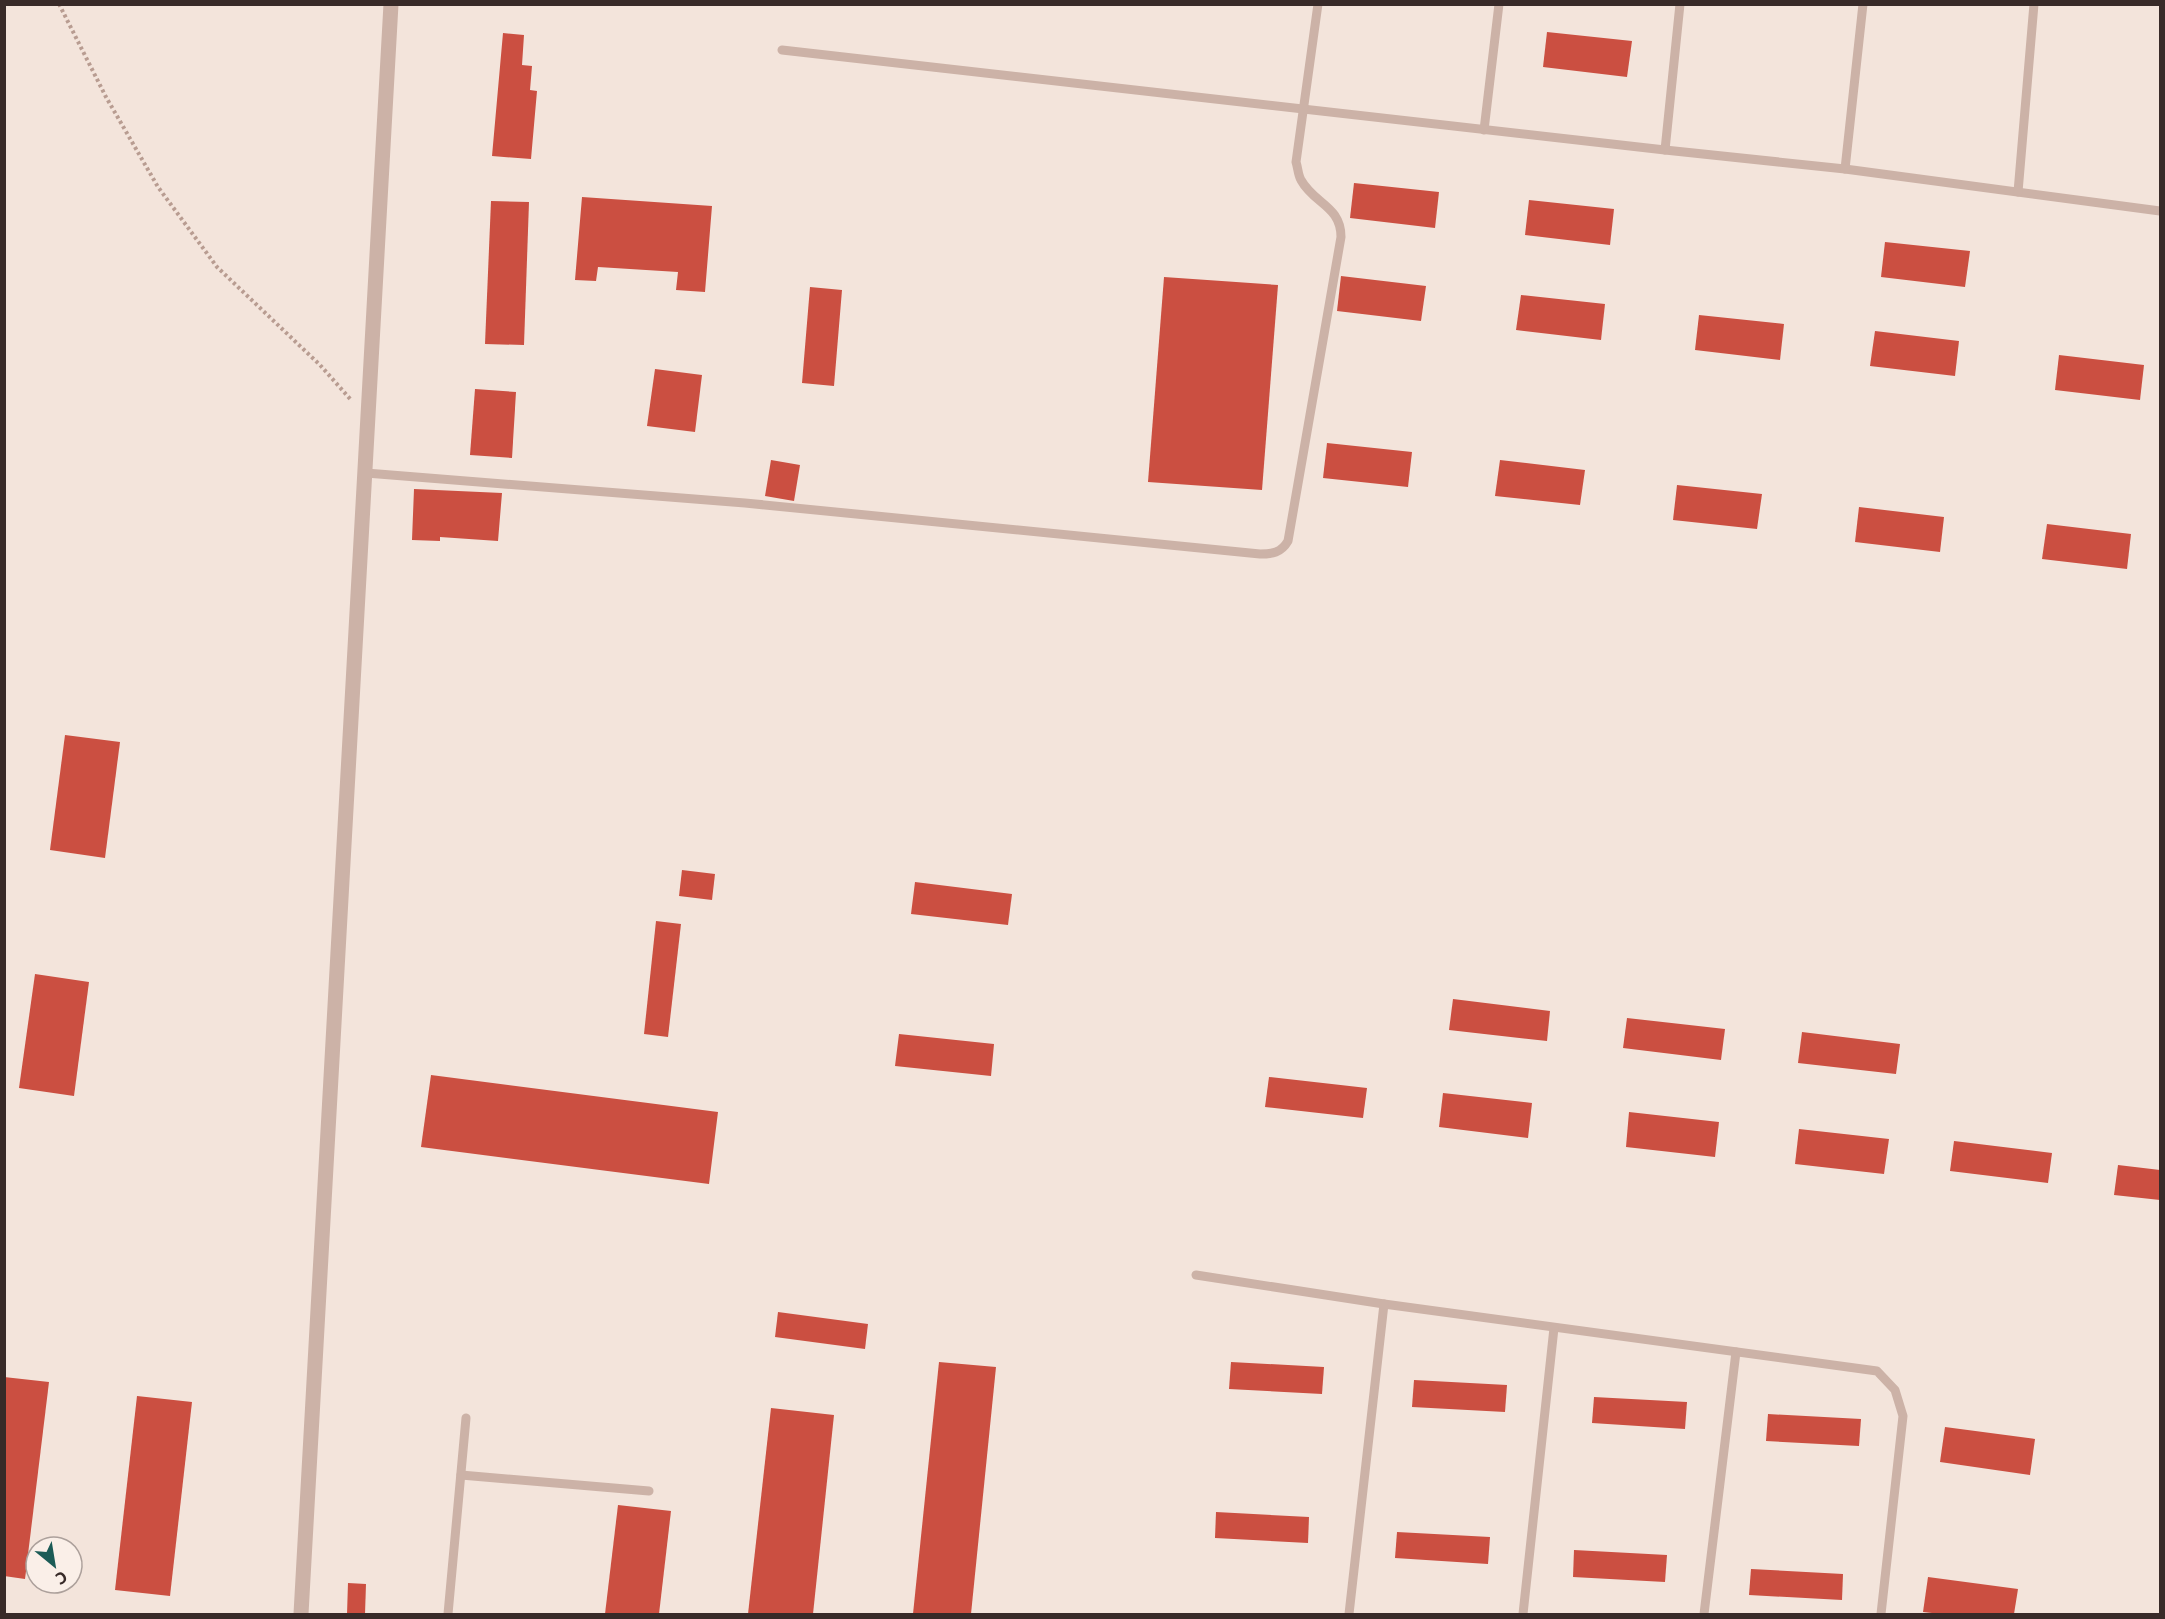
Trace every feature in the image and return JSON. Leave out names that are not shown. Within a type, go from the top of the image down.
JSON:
[{"type":"street","points":[[301,1614],[392,4]]},
{"type":"lane","points":[[366,473],[745,503],[1273,554],[1284,548],[1288,541],[1341,237],[1341,226],[1335,214],[1310,194],[1300,179],[1296,162],[1318,4]]},
{"type":"lane","points":[[1484,130],[1499,4]]},
{"type":"lane","points":[[1665,150],[1680,4]]},
{"type":"lane","points":[[1845,169],[1863,4]]},
{"type":"lane","points":[[2019,192],[2034,4]]},
{"type":"lane","points":[[782,50],[1845,169],[2160,211]]},
{"type":"lane","points":[[1196,1275],[1554,1328],[1877,1371],[1895,1390],[1903,1416],[1881,1614]]},
{"type":"lane","points":[[1349,1614],[1384,1304]]},
{"type":"lane","points":[[1523,1614],[1554,1328]]},
{"type":"lane","points":[[1704,1614],[1736,1352]]},
{"type":"lane","points":[[448,1614],[466,1418]]},
{"type":"lane","points":[[461,1475],[649,1491]]},
{"type":"path","points":[[59,4],[106,97],[158,187],[210,258],[320,365],[369,418]]},
{"type":"building","points":[[1547,32],[1632,41],[1627,77],[1543,67]]},
{"type":"building","points":[[503,33],[524,35],[522,65],[532,66],[530,90],[537,91],[531,159],[492,156]]},
{"type":"building","points":[[1354,183],[1439,192],[1435,228],[1350,218]]},
{"type":"building","points":[[582,197],[712,206],[705,292],[676,290],[678,272],[598,267],[596,281],[575,280]]},
{"type":"building","points":[[1529,200],[1614,209],[1610,245],[1525,235]]},
{"type":"building","points":[[491,201],[529,202],[524,345],[485,344]]},
{"type":"building","points":[[1885,242],[1970,251],[1965,287],[1881,277]]},
{"type":"building","points":[[1341,276],[1426,286],[1421,321],[1337,311]]},
{"type":"building","points":[[1164,277],[1278,285],[1262,490],[1148,482]]},
{"type":"building","points":[[810,287],[842,290],[834,386],[802,383]]},
{"type":"building","points":[[1521,295],[1605,304],[1601,340],[1516,330]]},
{"type":"building","points":[[1699,315],[1784,324],[1780,360],[1695,350]]},
{"type":"building","points":[[1875,331],[1959,341],[1955,376],[1870,366]]},
{"type":"building","points":[[2059,355],[2144,365],[2140,400],[2055,390]]},
{"type":"building","points":[[655,369],[702,375],[695,432],[647,426]]},
{"type":"building","points":[[475,389],[516,392],[512,458],[470,455]]},
{"type":"building","points":[[1327,443],[1412,452],[1408,487],[1323,478]]},
{"type":"building","points":[[771,460],[800,465],[794,501],[765,496]]},
{"type":"building","points":[[1500,460],[1585,470],[1580,505],[1495,496]]},
{"type":"building","points":[[1677,485],[1762,494],[1757,529],[1673,520]]},
{"type":"building","points":[[414,489],[502,493],[498,541],[440,537],[440,541],[412,540]]},
{"type":"building","points":[[1859,507],[1944,517],[1940,552],[1855,542]]},
{"type":"building","points":[[2047,524],[2131,534],[2127,569],[2042,559]]},
{"type":"building","points":[[65,735],[120,742],[105,858],[50,850]]},
{"type":"building","points":[[682,870],[715,874],[712,900],[679,896]]},
{"type":"building","points":[[915,882],[1012,894],[1008,925],[911,914]]},
{"type":"building","points":[[656,921],[681,924],[668,1037],[644,1034]]},
{"type":"building","points":[[35,974],[89,982],[74,1096],[19,1088]]},
{"type":"building","points":[[1453,999],[1550,1011],[1547,1041],[1449,1030]]},
{"type":"building","points":[[1627,1018],[1725,1029],[1721,1060],[1623,1048]]},
{"type":"building","points":[[1802,1032],[1900,1044],[1896,1074],[1798,1063]]},
{"type":"building","points":[[899,1034],[994,1044],[991,1076],[895,1066]]},
{"type":"building","points":[[431,1075],[718,1112],[709,1184],[421,1147]]},
{"type":"building","points":[[1269,1077],[1367,1088],[1363,1118],[1265,1107]]},
{"type":"building","points":[[1443,1093],[1532,1103],[1528,1138],[1439,1127]]},
{"type":"building","points":[[1629,1112],[1719,1122],[1715,1157],[1626,1147]]},
{"type":"building","points":[[1799,1129],[1889,1139],[1884,1174],[1795,1164]]},
{"type":"building","points":[[1954,1141],[2052,1153],[2048,1183],[1950,1171]]},
{"type":"building","points":[[2118,1165],[2160,1170],[2160,1200],[2114,1195]]},
{"type":"building","points":[[778,1312],[868,1324],[865,1349],[775,1337]]},
{"type":"building","points":[[939,1362],[996,1367],[971,1614],[913,1614]]},
{"type":"building","points":[[1231,1362],[1324,1367],[1322,1394],[1229,1389]]},
{"type":"building","points":[[4,1377],[49,1382],[30,1535],[24,1535],[24,1579],[4,1576]]},
{"type":"building","points":[[1414,1380],[1507,1385],[1505,1412],[1412,1407]]},
{"type":"building","points":[[137,1396],[192,1402],[170,1596],[115,1590]]},
{"type":"building","points":[[1594,1397],[1687,1402],[1685,1429],[1592,1423]]},
{"type":"building","points":[[771,1408],[834,1415],[813,1614],[748,1614]]},
{"type":"building","points":[[1768,1414],[1861,1419],[1859,1446],[1766,1441]]},
{"type":"building","points":[[1945,1427],[2035,1439],[2030,1475],[1940,1462]]},
{"type":"building","points":[[618,1505],[671,1511],[659,1614],[605,1614]]},
{"type":"building","points":[[1216,1512],[1309,1517],[1308,1543],[1215,1538]]},
{"type":"building","points":[[1397,1532],[1490,1537],[1488,1564],[1395,1558]]},
{"type":"building","points":[[1574,1550],[1667,1555],[1665,1582],[1573,1577]]},
{"type":"building","points":[[1751,1569],[1843,1574],[1842,1600],[1749,1595]]},
{"type":"building","points":[[1928,1577],[2018,1589],[2014,1614],[1923,1612]]},
{"type":"building","points":[[348,1583],[366,1584],[365,1614],[347,1614]]}]
